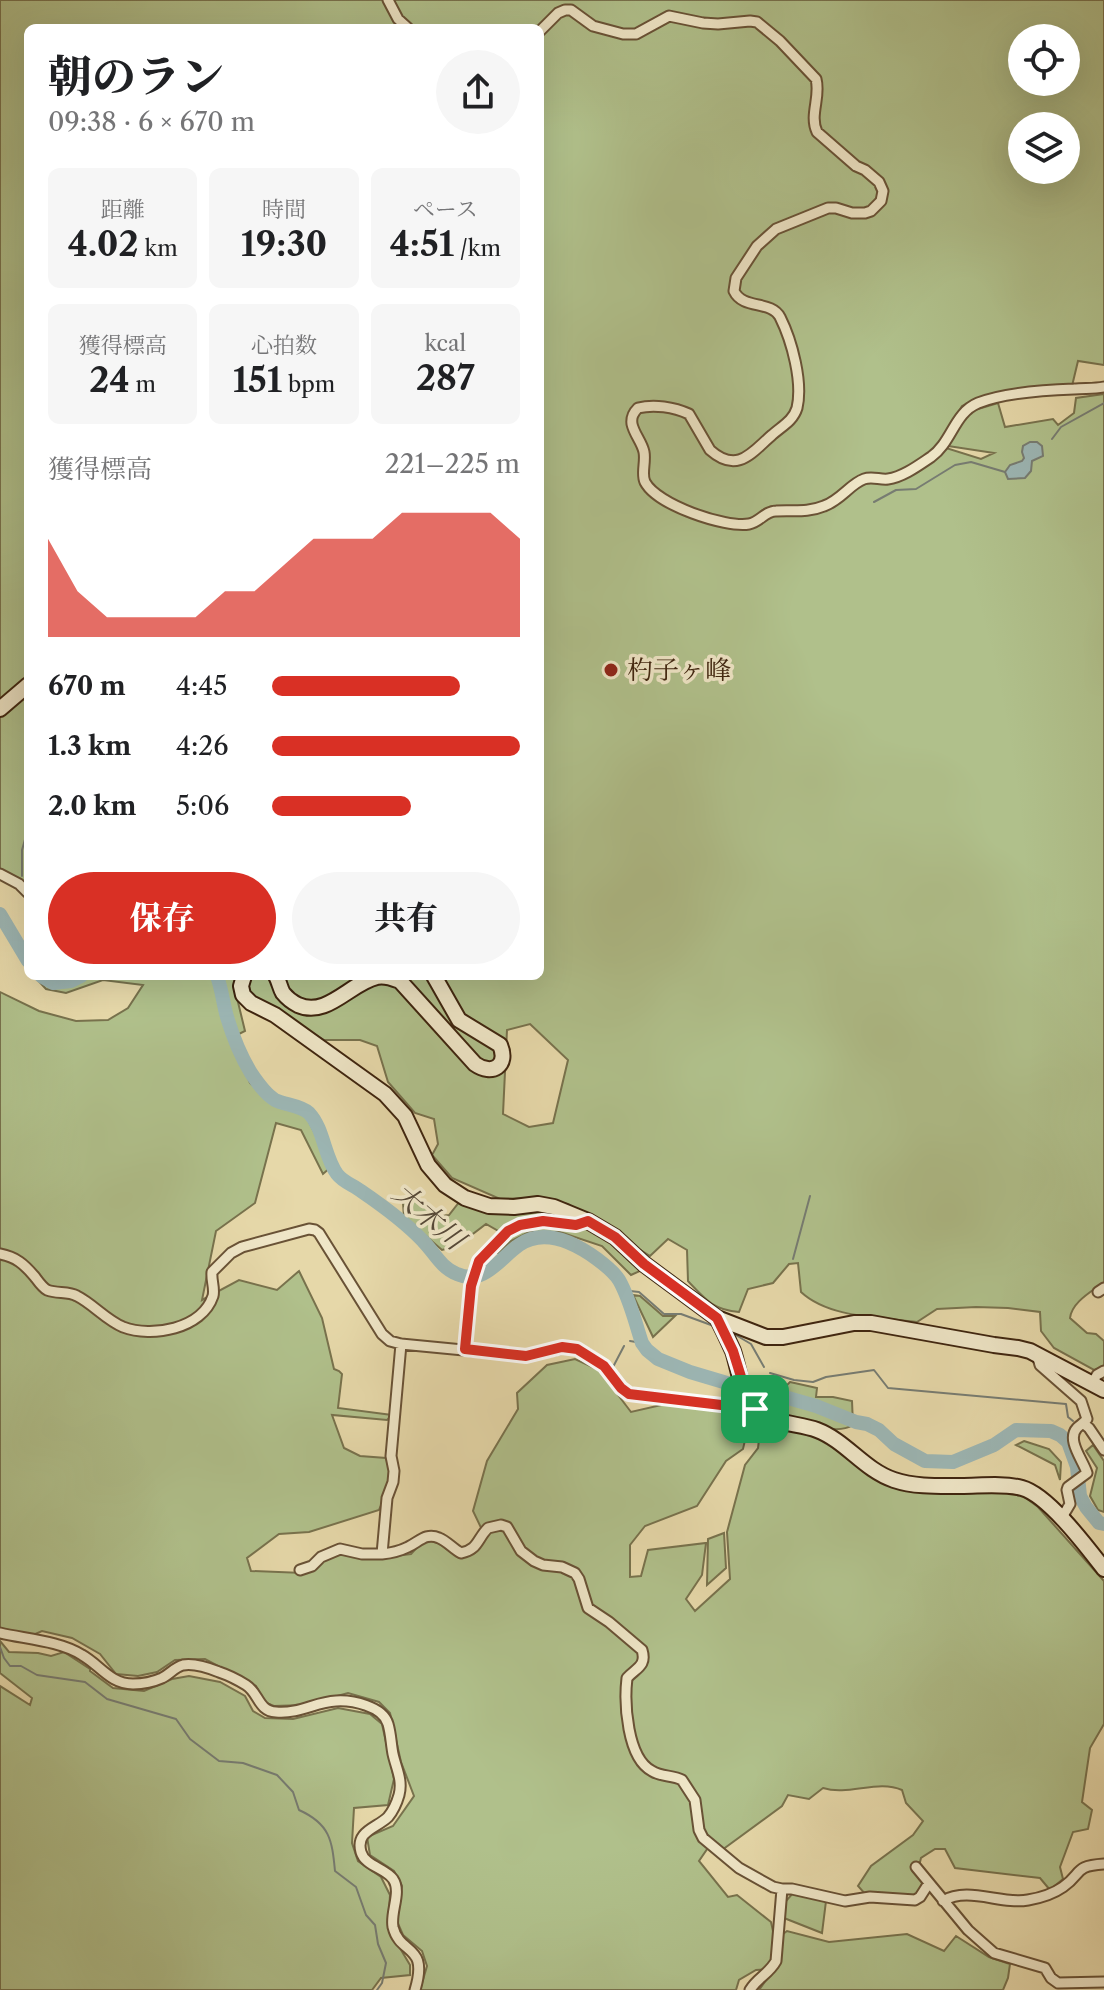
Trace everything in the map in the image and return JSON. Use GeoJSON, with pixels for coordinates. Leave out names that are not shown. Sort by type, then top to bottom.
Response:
{"type":"FeatureCollection","features":[{"type":"Feature","properties":{"kind":"main road"},"geometry":{"type":"LineString","coordinates":[[0,709],[24,688]]}},
{"type":"Feature","properties":{"kind":"main road"},"geometry":{"type":"LineString","coordinates":[[243,980],[243,995],[251,1003],[275,1015],[385,1094],[405,1116],[428,1165],[445,1185],[465,1198],[489,1206],[538,1204],[588,1221],[615,1237],[644,1264],[717,1318],[766,1337],[871,1323],[1018,1348],[1037,1355],[1100,1391]]}},
{"type":"Feature","properties":{"kind":"main road"},"geometry":{"type":"LineString","coordinates":[[278,980],[283,993],[292,1002],[315,1008],[326,1005],[368,980]]}},
{"type":"Feature","properties":{"kind":"main road"},"geometry":{"type":"LineString","coordinates":[[398,980],[475,1064],[481,1069],[496,1068],[503,1057],[500,1045],[459,1020],[436,980]]}},
{"type":"Feature","properties":{"kind":"main road"},"geometry":{"type":"LineString","coordinates":[[717,1318],[733,1351],[751,1402],[766,1417],[831,1436],[877,1473],[894,1480],[910,1484],[1020,1487],[1039,1497],[1104,1569]]}},
{"type":"Feature","properties":{"kind":"street"},"geometry":{"type":"LineString","coordinates":[[388,0],[404,24]]}},
{"type":"Feature","properties":{"kind":"street"},"geometry":{"type":"LineString","coordinates":[[544,27],[565,10],[571,10],[593,26],[623,34],[636,34],[669,16],[703,23],[757,22],[816,79],[818,86],[813,118],[817,132],[879,182],[883,191],[881,201],[871,211],[858,214],[828,208],[782,226],[757,246],[736,278],[734,291],[741,300],[773,310],[780,317],[798,381],[799,395],[794,414],[752,455],[732,460],[715,455],[710,450],[689,414],[665,407],[638,408],[634,411],[632,425],[644,450],[644,479],[657,494],[707,519],[734,524],[750,524],[769,512],[807,511],[841,497],[863,479],[896,477],[912,469],[934,455],[948,439],[962,413],[980,402],[1057,390],[1104,387]]}},
{"type":"Feature","properties":{"kind":"street"},"geometry":{"type":"LineString","coordinates":[[0,874],[24,889]]}},
{"type":"Feature","properties":{"kind":"street"},"geometry":{"type":"LineString","coordinates":[[465,1349],[471,1286],[479,1261],[508,1231],[520,1225],[543,1221],[576,1225],[588,1221]]}},
{"type":"Feature","properties":{"kind":"street"},"geometry":{"type":"LineString","coordinates":[[0,1254],[24,1264],[50,1291],[73,1294],[121,1326],[137,1331],[156,1331],[182,1326],[200,1315],[212,1300],[212,1272],[231,1253],[242,1247],[315,1230],[382,1334],[390,1341],[526,1356],[569,1347],[587,1354],[604,1366],[629,1394],[751,1402]]}},
{"type":"Feature","properties":{"kind":"street"},"geometry":{"type":"LineString","coordinates":[[382,1554],[387,1498],[394,1471],[391,1456],[401,1344]]}},
{"type":"Feature","properties":{"kind":"street"},"geometry":{"type":"LineString","coordinates":[[1037,1355],[1040,1365],[1081,1401],[1087,1419],[1076,1429],[1073,1441],[1087,1473],[1068,1487],[1070,1504],[1061,1519]]}},
{"type":"Feature","properties":{"kind":"street"},"geometry":{"type":"LineString","coordinates":[[1100,1391],[1097,1375],[1104,1371]]}},
{"type":"Feature","properties":{"kind":"street"},"geometry":{"type":"LineString","coordinates":[[1084,1424],[1104,1450]]}},
{"type":"Feature","properties":{"kind":"street"},"geometry":{"type":"LineString","coordinates":[[300,1570],[340,1549],[362,1554],[396,1552],[429,1536],[441,1539],[461,1553],[466,1552],[472,1550],[488,1528],[507,1527],[521,1551],[534,1561],[575,1573],[588,1608],[642,1650],[644,1657],[641,1666],[627,1678],[625,1709],[633,1742],[649,1770],[682,1780],[695,1800],[699,1830],[712,1847],[739,1868],[773,1887],[845,1901],[870,1897],[915,1900],[929,1883]]}},
{"type":"Feature","properties":{"kind":"street"},"geometry":{"type":"LineString","coordinates":[[0,1633],[72,1649],[108,1676],[130,1685],[147,1683],[177,1668],[194,1665],[246,1684],[268,1711],[289,1712],[341,1701],[380,1712],[388,1724],[400,1792],[390,1815],[363,1836],[360,1850],[363,1857],[384,1871],[396,1886],[392,1924],[398,1937],[417,1958],[419,1970],[415,1990]]}},
{"type":"Feature","properties":{"kind":"street"},"geometry":{"type":"LineString","coordinates":[[943,1901],[958,1895],[1025,1901],[1046,1896],[1065,1886],[1087,1865],[1104,1864]]}},
{"type":"Feature","properties":{"kind":"street"},"geometry":{"type":"LineString","coordinates":[[916,1867],[968,1930],[1001,1956],[1045,1968],[1058,1983],[1104,1982]]}},
{"type":"Feature","properties":{"kind":"street"},"geometry":{"type":"LineString","coordinates":[[750,1990],[776,1961],[782,1889]]}},
{"type":"Feature","properties":{"kind":"green space"},"geometry":{"type":"Polygon","coordinates":[[[0,0],[1104,0],[1104,365],[1078,361],[1072,386],[982,397],[962,406],[944,435],[946,448],[981,459],[994,453],[948,446],[968,412],[998,403],[1005,427],[1053,419],[1058,425],[1074,413],[1076,398],[1104,394],[1104,1282],[1078,1302],[1070,1318],[1087,1333],[1096,1334],[1104,1341],[1104,1367],[1094,1370],[1054,1348],[1041,1331],[1040,1312],[976,1307],[937,1309],[917,1322],[840,1312],[812,1301],[801,1292],[798,1263],[789,1264],[773,1283],[748,1289],[739,1312],[722,1309],[688,1281],[687,1250],[668,1239],[650,1256],[568,1204],[535,1198],[500,1199],[452,1178],[432,1155],[438,1144],[434,1119],[415,1113],[388,1082],[377,1046],[360,1040],[324,1040],[262,1002],[237,998],[245,1031],[231,1038],[250,1083],[270,1102],[306,1116],[332,1166],[323,1174],[301,1130],[276,1123],[255,1203],[216,1231],[202,1300],[239,1280],[277,1290],[299,1271],[322,1318],[334,1369],[342,1374],[338,1408],[392,1415],[387,1420],[332,1415],[344,1448],[360,1456],[386,1458],[392,1480],[379,1510],[309,1532],[279,1534],[247,1558],[251,1571],[303,1573],[342,1552],[378,1558],[411,1554],[422,1542],[434,1540],[459,1558],[475,1553],[485,1536],[473,1511],[487,1461],[518,1409],[517,1393],[547,1365],[575,1359],[599,1370],[631,1412],[670,1403],[737,1413],[748,1427],[743,1449],[726,1461],[697,1506],[645,1526],[630,1545],[630,1577],[641,1576],[648,1550],[706,1543],[702,1575],[686,1599],[695,1611],[730,1579],[727,1532],[745,1465],[758,1448],[760,1431],[770,1424],[814,1434],[910,1489],[1019,1493],[1038,1507],[1104,1581],[1104,1724],[1090,1748],[1082,1802],[1092,1810],[1088,1829],[1073,1832],[1060,1867],[1063,1879],[1050,1890],[1040,1878],[955,1868],[945,1849],[935,1849],[921,1858],[919,1866],[924,1880],[916,1896],[866,1895],[858,1886],[871,1866],[913,1835],[923,1821],[906,1803],[902,1790],[883,1786],[843,1790],[823,1788],[809,1799],[788,1795],[782,1806],[722,1850],[712,1842],[699,1861],[728,1897],[737,1895],[771,1922],[775,1940],[787,1931],[829,1942],[907,1934],[944,1951],[956,1936],[989,1957],[1010,1964],[1003,1990],[759,1990],[774,1969],[756,1970],[739,1980],[736,1990],[420,1990],[427,1966],[422,1951],[403,1935],[396,1919],[402,1886],[394,1871],[370,1855],[367,1837],[393,1826],[414,1796],[401,1762],[390,1713],[379,1702],[348,1693],[304,1705],[274,1706],[264,1702],[256,1686],[205,1659],[175,1660],[157,1672],[138,1676],[116,1674],[100,1654],[72,1638],[42,1631],[33,1635],[0,1629],[0,992],[39,1011],[76,1021],[108,1020],[128,1008],[143,985],[103,980],[544,980],[544,24],[24,24],[24,883],[0,870],[0,0]],[[530,1024],[507,1030],[503,1114],[529,1127],[553,1123],[568,1060],[530,1024]]]}},
{"type":"Feature","properties":{"kind":"green space"},"geometry":{"type":"Polygon","coordinates":[[[38,980],[103,980],[66,993],[46,989],[38,980]]]}},
{"type":"Feature","properties":{"kind":"green space"},"geometry":{"type":"Polygon","coordinates":[[[417,1198],[440,1216],[449,1215],[460,1201],[521,1208],[561,1217],[598,1232],[642,1270],[631,1275],[602,1246],[560,1232],[529,1232],[496,1253],[500,1232],[486,1224],[457,1246],[442,1250],[404,1217],[403,1203],[417,1198]]]}},
{"type":"Feature","properties":{"kind":"green space"},"geometry":{"type":"Polygon","coordinates":[[[633,1295],[640,1296],[663,1316],[675,1316],[653,1337],[633,1295]]]}},
{"type":"Feature","properties":{"kind":"green space"},"geometry":{"type":"Polygon","coordinates":[[[790,1382],[817,1388],[816,1397],[852,1401],[853,1425],[827,1428],[781,1414],[780,1392],[790,1382]]]}},
{"type":"Feature","properties":{"kind":"green space"},"geometry":{"type":"Polygon","coordinates":[[[1024,1441],[1049,1449],[1061,1462],[1060,1480],[1055,1465],[1016,1445],[1024,1441]]]}},
{"type":"Feature","properties":{"kind":"green space"},"geometry":{"type":"Polygon","coordinates":[[[1093,1445],[1104,1461],[1104,1512],[1098,1510],[1090,1496],[1097,1468],[1086,1451],[1093,1445]]]}},
{"type":"Feature","properties":{"kind":"green space"},"geometry":{"type":"Polygon","coordinates":[[[724,1533],[726,1568],[707,1585],[708,1539],[724,1533]]]}},
{"type":"Feature","properties":{"kind":"green space"},"geometry":{"type":"Polygon","coordinates":[[[0,1641],[9,1652],[51,1656],[64,1652],[113,1688],[144,1691],[172,1679],[189,1676],[220,1682],[245,1696],[253,1711],[265,1718],[293,1719],[338,1708],[370,1714],[382,1724],[394,1779],[388,1805],[354,1808],[352,1843],[358,1861],[381,1877],[390,1895],[388,1928],[410,1965],[410,1975],[381,1978],[372,1990],[0,1990],[0,1686],[30,1705],[32,1698],[0,1673],[0,1641]]]}},
{"type":"Feature","properties":{"kind":"green space"},"geometry":{"type":"Polygon","coordinates":[[[793,1893],[826,1901],[822,1933],[784,1918],[786,1901],[793,1893]]]}},
{"type":"Feature","properties":{"kind":"water"},"geometry":{"type":"Polygon","coordinates":[[[1030,442],[1042,446],[1043,456],[1032,461],[1031,471],[1025,478],[1008,479],[1005,472],[1010,465],[1022,461],[1023,446],[1030,442]]]}},
{"type":"Feature","properties":{"kind":"waterway"},"geometry":{"type":"LineString","coordinates":[[1052,439],[1061,427],[1104,403]]}},
{"type":"Feature","properties":{"kind":"waterway"},"geometry":{"type":"LineString","coordinates":[[874,502],[896,490],[916,489],[955,465],[971,462],[1005,472]]}},
{"type":"Feature","properties":{"kind":"waterway"},"geometry":{"type":"LineString","coordinates":[[22,876],[24,843]]}},
{"type":"Feature","properties":{"kind":"waterway","name":"大木川"},"geometry":{"type":"LineString","coordinates":[[0,914],[24,954]]}},
{"type":"Feature","properties":{"kind":"waterway","name":"大木川"},"geometry":{"type":"LineString","coordinates":[[48,980],[53,983],[73,980]]}},
{"type":"Feature","properties":{"kind":"waterway","name":"大木川"},"geometry":{"type":"LineString","coordinates":[[218,980],[234,1039],[262,1088],[275,1100],[309,1113],[339,1177],[401,1221],[451,1271],[467,1277],[483,1274],[529,1240],[539,1237],[560,1239],[597,1259],[617,1277],[642,1343],[658,1359],[690,1372],[816,1406],[867,1424],[925,1461],[953,1462],[994,1445],[1016,1430],[1051,1431],[1068,1442],[1077,1467],[1080,1496],[1099,1523],[1104,1524]]}},
{"type":"Feature","properties":{"kind":"waterway"},"geometry":{"type":"LineString","coordinates":[[793,1259],[810,1196]]}},
{"type":"Feature","properties":{"kind":"waterway"},"geometry":{"type":"LineString","coordinates":[[618,1279],[664,1314],[681,1314],[711,1325]]}},
{"type":"Feature","properties":{"kind":"waterway"},"geometry":{"type":"LineString","coordinates":[[734,1334],[751,1344],[764,1367]]}},
{"type":"Feature","properties":{"kind":"waterway"},"geometry":{"type":"LineString","coordinates":[[630,1341],[642,1343]]}},
{"type":"Feature","properties":{"kind":"waterway"},"geometry":{"type":"LineString","coordinates":[[567,1343],[573,1342],[579,1346]]}},
{"type":"Feature","properties":{"kind":"waterway"},"geometry":{"type":"LineString","coordinates":[[608,1365],[613,1367],[624,1346]]}},
{"type":"Feature","properties":{"kind":"waterway"},"geometry":{"type":"LineString","coordinates":[[770,1373],[813,1382],[874,1370],[888,1388],[1066,1404],[1068,1417],[1073,1421]]}},
{"type":"Feature","properties":{"kind":"waterway"},"geometry":{"type":"LineString","coordinates":[[1091,1423],[1102,1439]]}},
{"type":"Feature","properties":{"kind":"waterway"},"geometry":{"type":"LineString","coordinates":[[0,1647],[10,1666],[21,1666],[37,1675],[85,1682],[107,1699],[176,1719],[190,1739],[219,1761],[243,1763],[277,1775],[293,1792],[299,1810],[317,1821],[328,1834],[335,1871],[356,1887],[366,1915],[375,1925],[378,1944],[386,1963],[382,1983],[377,1990]]}},
{"type":"Feature","properties":{"kind":"place","name":"杓子ヶ峰"},"geometry":{"type":"Point","coordinates":[611,670]}},
{"type":"Feature","properties":{"kind":"route"},"geometry":{"type":"LineString","coordinates":[[543,1221],[576,1225],[588,1221],[615,1237],[644,1264],[717,1318],[755,1409],[629,1394],[604,1366],[587,1354],[569,1347],[526,1356],[465,1349],[471,1286],[479,1261],[508,1231],[520,1225],[543,1221]]}}]}
